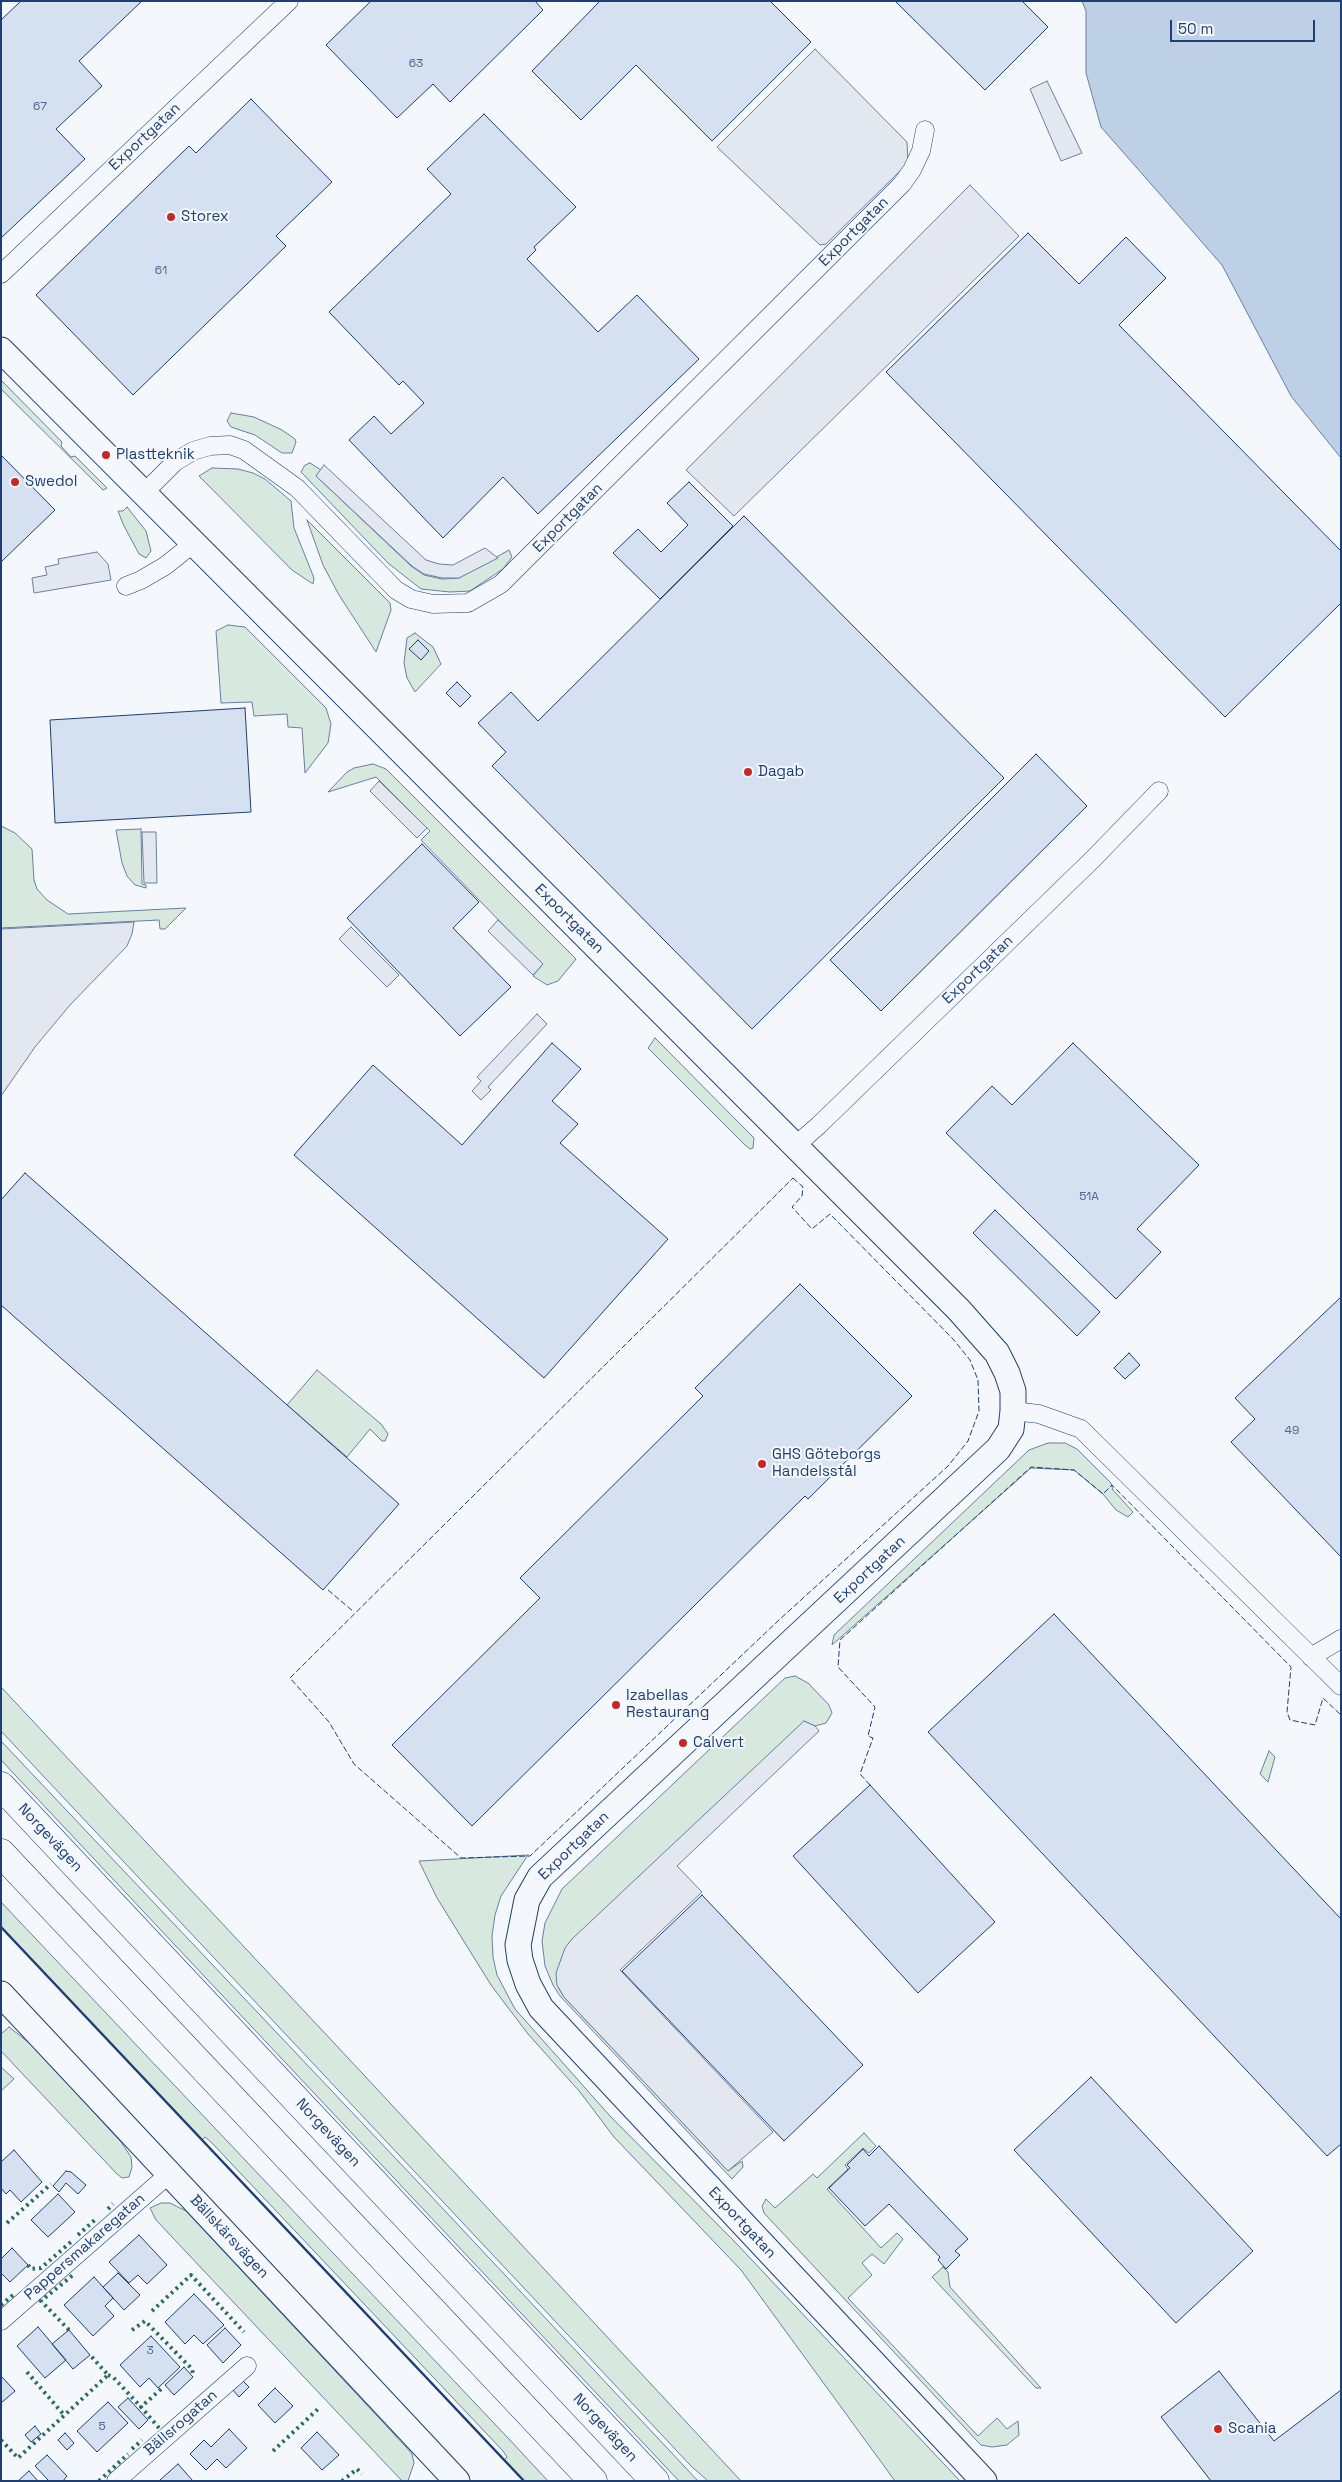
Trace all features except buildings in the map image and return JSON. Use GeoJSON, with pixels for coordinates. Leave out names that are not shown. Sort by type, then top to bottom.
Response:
{"type":"FeatureCollection","features":[{"type":"Feature","properties":{"kind":"highway","name":"Norgevägen"},"geometry":{"type":"LineString","coordinates":[[1,1786],[655,2481]]}},
{"type":"Feature","properties":{"kind":"highway"},"geometry":{"type":"LineString","coordinates":[[1,1853],[593,2481]]}},
{"type":"Feature","properties":{"kind":"street","name":"Exportgatan"},"geometry":{"type":"LineString","coordinates":[[1,274],[289,1]]}},
{"type":"Feature","properties":{"kind":"street","name":"Exportgatan"},"geometry":{"type":"LineString","coordinates":[[144,493],[176,462],[193,451],[210,446],[230,445],[244,450],[297,488],[396,590],[411,599],[433,604],[468,603],[501,584],[902,184],[921,151],[925,130]]}},
{"type":"Feature","properties":{"kind":"street","name":"Exportgatan"},"geometry":{"type":"LineString","coordinates":[[1,350],[959,1310],[997,1353],[1007,1373],[1013,1391],[1014,1411],[1011,1429],[998,1449],[540,1877],[532,1888],[525,1907],[518,1945],[520,1960],[528,1984],[541,2008],[984,2481]]}},
{"type":"Feature","properties":{"kind":"street"},"geometry":{"type":"LineString","coordinates":[[126,586],[142,580],[165,566],[194,543]]}},
{"type":"Feature","properties":{"kind":"street","name":"Exportgatan"},"geometry":{"type":"LineString","coordinates":[[795,1146],[1094,859],[1159,791]]}},
{"type":"Feature","properties":{"kind":"street"},"geometry":{"type":"LineString","coordinates":[[1014,1411],[1039,1414],[1081,1429],[1341,1686]]}},
{"type":"Feature","properties":{"kind":"street"},"geometry":{"type":"LineString","coordinates":[[1311,1657],[1341,1639]]}},
{"type":"Feature","properties":{"kind":"street","name":"Bällskärsvägen"},"geometry":{"type":"LineString","coordinates":[[1,1994],[448,2478]]}},
{"type":"Feature","properties":{"kind":"street","name":"Pappersmakaregatan"},"geometry":{"type":"LineString","coordinates":[[1,2321],[169,2174]]}},
{"type":"Feature","properties":{"kind":"street","name":"Bällsrogatan"},"geometry":{"type":"LineString","coordinates":[[116,2481],[247,2366]]}},
{"type":"Feature","properties":{"kind":"shaded area"},"geometry":{"type":"Polygon","coordinates":[[[815,49],[907,142],[908,163],[826,244],[820,245],[717,147],[815,49]]]}},
{"type":"Feature","properties":{"kind":"shaded area"},"geometry":{"type":"Polygon","coordinates":[[[1047,81],[1082,153],[1061,161],[1030,89],[1047,81]]]}},
{"type":"Feature","properties":{"kind":"shaded area"},"geometry":{"type":"Polygon","coordinates":[[[970,185],[1019,236],[734,516],[686,470],[970,185]]]}},
{"type":"Feature","properties":{"kind":"shaded area"},"geometry":{"type":"Polygon","coordinates":[[[1,380],[62,442],[61,446],[71,457],[75,456],[107,488],[103,490],[1,389],[1,380]]]}},
{"type":"Feature","properties":{"kind":"shaded area"},"geometry":{"type":"Polygon","coordinates":[[[231,413],[254,417],[282,430],[295,439],[296,442],[292,453],[282,453],[255,435],[231,427],[227,421],[231,413]]]}},
{"type":"Feature","properties":{"kind":"shaded area"},"geometry":{"type":"Polygon","coordinates":[[[310,463],[321,470],[316,476],[411,566],[424,575],[442,579],[459,578],[509,550],[512,557],[503,569],[470,591],[450,592],[421,589],[388,563],[301,472],[305,465],[310,463]]]}},
{"type":"Feature","properties":{"kind":"shaded area"},"geometry":{"type":"Polygon","coordinates":[[[324,465],[426,560],[439,564],[453,565],[485,548],[498,558],[459,578],[442,578],[424,574],[412,566],[316,476],[324,465]]]}},
{"type":"Feature","properties":{"kind":"shaded area"},"geometry":{"type":"Polygon","coordinates":[[[212,468],[238,469],[253,473],[265,479],[291,501],[294,528],[314,578],[313,584],[292,570],[199,476],[212,468]]]}},
{"type":"Feature","properties":{"kind":"shaded area"},"geometry":{"type":"Polygon","coordinates":[[[127,507],[146,531],[151,551],[146,558],[139,554],[118,511],[123,511],[127,507]]]}},
{"type":"Feature","properties":{"kind":"shaded area"},"geometry":{"type":"Polygon","coordinates":[[[307,520],[390,603],[391,610],[376,652],[339,595],[323,565],[307,520]]]}},
{"type":"Feature","properties":{"kind":"shaded area"},"geometry":{"type":"Polygon","coordinates":[[[97,552],[108,564],[111,580],[34,593],[32,578],[47,575],[45,567],[59,564],[58,559],[97,552]]]}},
{"type":"Feature","properties":{"kind":"shaded area"},"geometry":{"type":"Polygon","coordinates":[[[228,625],[245,627],[326,708],[331,724],[328,743],[305,773],[302,728],[288,727],[287,714],[254,716],[252,702],[221,703],[216,631],[228,625]]]}},
{"type":"Feature","properties":{"kind":"shaded area"},"geometry":{"type":"Polygon","coordinates":[[[415,633],[433,647],[441,664],[415,692],[407,678],[404,663],[407,638],[415,633]]]}},
{"type":"Feature","properties":{"kind":"shaded area"},"geometry":{"type":"Polygon","coordinates":[[[373,764],[386,769],[576,959],[558,981],[547,985],[533,976],[542,965],[421,840],[430,831],[376,777],[328,792],[347,772],[354,768],[373,764]]]}},
{"type":"Feature","properties":{"kind":"shaded area"},"geometry":{"type":"Polygon","coordinates":[[[379,781],[427,828],[417,838],[370,791],[379,781]]]}},
{"type":"Feature","properties":{"kind":"shaded area"},"geometry":{"type":"Polygon","coordinates":[[[1,826],[15,833],[32,849],[34,880],[37,889],[47,900],[68,914],[186,908],[165,929],[160,929],[159,920],[1,928],[1,826]]]}},
{"type":"Feature","properties":{"kind":"shaded area"},"geometry":{"type":"Polygon","coordinates":[[[141,829],[142,884],[146,885],[146,888],[135,885],[127,876],[122,863],[116,830],[141,829]]]}},
{"type":"Feature","properties":{"kind":"shaded area"},"geometry":{"type":"Polygon","coordinates":[[[142,832],[156,832],[157,883],[144,883],[142,832]]]}},
{"type":"Feature","properties":{"kind":"shaded area"},"geometry":{"type":"Polygon","coordinates":[[[498,920],[543,964],[533,975],[488,931],[498,920]]]}},
{"type":"Feature","properties":{"kind":"shaded area"},"geometry":{"type":"Polygon","coordinates":[[[134,922],[127,946],[70,1005],[35,1047],[1,1096],[1,929],[134,922]]]}},
{"type":"Feature","properties":{"kind":"shaded area"},"geometry":{"type":"Polygon","coordinates":[[[351,927],[399,975],[387,987],[339,939],[351,927]]]}},
{"type":"Feature","properties":{"kind":"shaded area"},"geometry":{"type":"Polygon","coordinates":[[[537,1014],[547,1024],[488,1087],[491,1090],[481,1100],[472,1091],[481,1081],[477,1077],[537,1014]]]}},
{"type":"Feature","properties":{"kind":"shaded area"},"geometry":{"type":"Polygon","coordinates":[[[655,1038],[754,1138],[753,1148],[750,1149],[744,1144],[648,1048],[655,1038]]]}},
{"type":"Feature","properties":{"kind":"shaded area"},"geometry":{"type":"Polygon","coordinates":[[[317,1370],[381,1424],[388,1434],[385,1441],[382,1441],[370,1429],[347,1457],[287,1405],[317,1370]]]}},
{"type":"Feature","properties":{"kind":"shaded area"},"geometry":{"type":"Polygon","coordinates":[[[1048,1443],[1065,1443],[1077,1449],[1111,1483],[1113,1490],[1133,1512],[1128,1517],[1116,1510],[1103,1494],[1074,1470],[1031,1468],[832,1645],[834,1635],[1029,1450],[1048,1443]]]}},
{"type":"Feature","properties":{"kind":"shaded area"},"geometry":{"type":"Polygon","coordinates":[[[795,1676],[808,1683],[829,1705],[832,1713],[826,1723],[815,1726],[806,1722],[560,1971],[559,1989],[564,1997],[728,2171],[742,2161],[743,2167],[732,2179],[560,1996],[545,1966],[542,1941],[545,1923],[562,1889],[785,1678],[795,1676]]]}},
{"type":"Feature","properties":{"kind":"shaded area"},"geometry":{"type":"Polygon","coordinates":[[[1,1687],[741,2481],[708,2481],[691,2466],[1,1731],[1,1687]]]}},
{"type":"Feature","properties":{"kind":"shaded area"},"geometry":{"type":"Polygon","coordinates":[[[804,1721],[815,1726],[819,1731],[677,1866],[702,1892],[620,1970],[773,2132],[728,2171],[564,1997],[557,1985],[556,1973],[565,1948],[572,1939],[804,1721]]]}},
{"type":"Feature","properties":{"kind":"shaded area"},"geometry":{"type":"Polygon","coordinates":[[[1,1741],[698,2481],[679,2481],[1,1760],[1,1741]]]}},
{"type":"Feature","properties":{"kind":"shaded area"},"geometry":{"type":"Polygon","coordinates":[[[1269,1751],[1275,1757],[1268,1782],[1260,1774],[1269,1751]]]}},
{"type":"Feature","properties":{"kind":"shaded area"},"geometry":{"type":"Polygon","coordinates":[[[528,1855],[501,1896],[495,1915],[492,1936],[493,1957],[497,1975],[515,2009],[610,2116],[734,2241],[960,2481],[895,2481],[741,2270],[614,2137],[580,2092],[528,2034],[491,1985],[437,1898],[419,1861],[528,1855]]]}},
{"type":"Feature","properties":{"kind":"shaded area"},"geometry":{"type":"Polygon","coordinates":[[[1,1902],[548,2481],[524,2481],[504,2460],[507,2457],[503,2451],[211,2142],[205,2137],[202,2140],[1,1927],[1,1902]]]}},
{"type":"Feature","properties":{"kind":"shaded area"},"geometry":{"type":"Polygon","coordinates":[[[9,2027],[33,2046],[121,2142],[131,2157],[132,2167],[129,2177],[122,2178],[117,2174],[1,2051],[1,2034],[9,2027]]]}},
{"type":"Feature","properties":{"kind":"shaded area"},"geometry":{"type":"Polygon","coordinates":[[[1,2067],[14,2079],[1,2091],[1,2067]]]}},
{"type":"Feature","properties":{"kind":"shaded area"},"geometry":{"type":"Polygon","coordinates":[[[864,2133],[876,2146],[869,2153],[863,2148],[845,2165],[848,2169],[827,2189],[881,2248],[897,2233],[903,2239],[884,2264],[872,2254],[862,2263],[872,2275],[848,2298],[978,2436],[997,2418],[1007,2429],[1018,2421],[1019,2435],[1007,2445],[992,2447],[981,2445],[764,2213],[762,2206],[766,2199],[775,2208],[813,2174],[817,2178],[864,2133]]]}},
{"type":"Feature","properties":{"kind":"shaded area"},"geometry":{"type":"Polygon","coordinates":[[[161,2203],[170,2203],[186,2211],[406,2447],[412,2454],[414,2463],[408,2481],[402,2481],[156,2220],[150,2208],[161,2203]]]}},
{"type":"Feature","properties":{"kind":"shaded area"},"geometry":{"type":"Polygon","coordinates":[[[943,2267],[948,2272],[950,2287],[1041,2388],[1036,2388],[932,2277],[943,2267]]]}},
{"type":"Feature","properties":{"kind":"water"},"geometry":{"type":"Polygon","coordinates":[[[1082,1],[1341,1],[1341,458],[1291,396],[1222,265],[1101,127],[1086,73],[1086,11],[1082,1]]]}},
{"type":"Feature","properties":{"kind":"hedge"},"geometry":{"type":"LineString","coordinates":[[7,2223],[51,2184]]}},
{"type":"Feature","properties":{"kind":"hedge"},"geometry":{"type":"LineString","coordinates":[[108,2209],[113,2204]]}},
{"type":"Feature","properties":{"kind":"hedge"},"geometry":{"type":"LineString","coordinates":[[78,2235],[97,2218]]}},
{"type":"Feature","properties":{"kind":"hedge"},"geometry":{"type":"LineString","coordinates":[[28,2265],[31,2269],[41,2268],[72,2241]]}},
{"type":"Feature","properties":{"kind":"hedge"},"geometry":{"type":"LineString","coordinates":[[69,2330],[41,2301],[73,2275]]}},
{"type":"Feature","properties":{"kind":"hedge"},"geometry":{"type":"LineString","coordinates":[[152,2311],[191,2275],[244,2332]]}},
{"type":"Feature","properties":{"kind":"hedge"},"geometry":{"type":"LineString","coordinates":[[1,2305],[13,2295]]}},
{"type":"Feature","properties":{"kind":"hedge"},"geometry":{"type":"LineString","coordinates":[[132,2330],[145,2321],[192,2369],[193,2374]]}},
{"type":"Feature","properties":{"kind":"hedge"},"geometry":{"type":"LineString","coordinates":[[1,2440],[18,2458],[108,2375],[90,2355]]}},
{"type":"Feature","properties":{"kind":"hedge"},"geometry":{"type":"LineString","coordinates":[[27,2372],[64,2415]]}},
{"type":"Feature","properties":{"kind":"hedge"},"geometry":{"type":"LineString","coordinates":[[108,2375],[113,2377],[141,2407]]}},
{"type":"Feature","properties":{"kind":"hedge"},"geometry":{"type":"LineString","coordinates":[[159,2428],[141,2407],[161,2389]]}},
{"type":"Feature","properties":{"kind":"hedge"},"geometry":{"type":"LineString","coordinates":[[273,2451],[318,2409]]}},
{"type":"Feature","properties":{"kind":"hedge"},"geometry":{"type":"LineString","coordinates":[[132,2449],[142,2440]]}},
{"type":"Feature","properties":{"kind":"hedge"},"geometry":{"type":"LineString","coordinates":[[99,2481],[128,2454]]}},
{"type":"Feature","properties":{"kind":"hedge"},"geometry":{"type":"LineString","coordinates":[[342,2481],[357,2469],[362,2474]]}},
{"type":"Feature","properties":{"kind":"fence"},"geometry":{"type":"LineString","coordinates":[[793,1178],[803,1187],[802,1196],[792,1207],[812,1229],[830,1214],[953,1339],[970,1360],[978,1380],[979,1411],[968,1441],[948,1466],[779,1620],[530,1856],[461,1858],[354,1764],[329,1722],[290,1678],[793,1178]]}},
{"type":"Feature","properties":{"kind":"fence"},"geometry":{"type":"LineString","coordinates":[[870,1785],[860,1774],[873,1738],[868,1736],[875,1707],[838,1667],[840,1640],[1031,1467],[1074,1470],[1103,1494],[1112,1485],[1291,1667],[1287,1712],[1290,1720],[1315,1725],[1323,1698],[1341,1715]]}},
{"type":"Feature","properties":{"kind":"fence"},"geometry":{"type":"LineString","coordinates":[[328,1590],[354,1612]]}},
{"type":"Feature","properties":{"kind":"wall"},"geometry":{"type":"LineString","coordinates":[[1,1927],[524,2481]]}},
{"type":"Feature","properties":{"kind":"place","name":"Storex"},"geometry":{"type":"Point","coordinates":[171,217]}},
{"type":"Feature","properties":{"kind":"place","name":"Plastteknik"},"geometry":{"type":"Point","coordinates":[106,455]}},
{"type":"Feature","properties":{"kind":"place","name":"Swedol"},"geometry":{"type":"Point","coordinates":[15,482]}},
{"type":"Feature","properties":{"kind":"place","name":"Dagab"},"geometry":{"type":"Point","coordinates":[748,772]}},
{"type":"Feature","properties":{"kind":"place","name":"GHS Göteborgs Handelsstål"},"geometry":{"type":"Point","coordinates":[762,1464]}},
{"type":"Feature","properties":{"kind":"place","name":"Izabellas Restaurang"},"geometry":{"type":"Point","coordinates":[616,1705]}},
{"type":"Feature","properties":{"kind":"place","name":"Calvert"},"geometry":{"type":"Point","coordinates":[683,1743]}},
{"type":"Feature","properties":{"kind":"place","name":"Scania"},"geometry":{"type":"Point","coordinates":[1218,2429]}}]}
